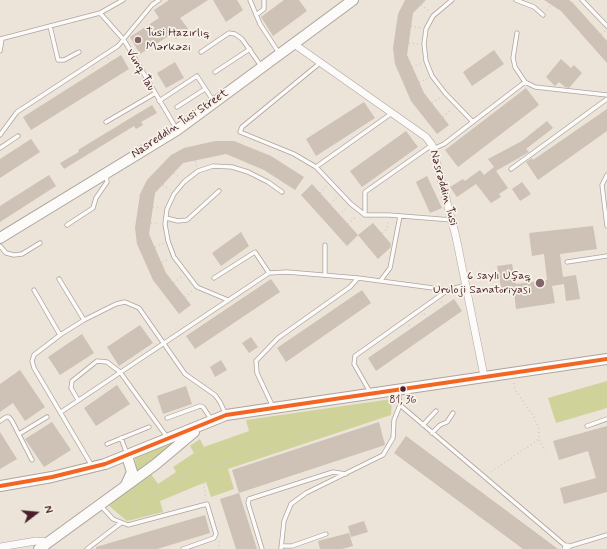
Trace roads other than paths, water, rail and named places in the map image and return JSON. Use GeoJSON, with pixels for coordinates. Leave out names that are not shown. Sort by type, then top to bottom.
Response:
{"type":"FeatureCollection","features":[{"type":"Feature","properties":{"kind":"main road","name":"Nasreddin Tusi Street"},"geometry":{"type":"LineString","coordinates":[[0,238],[177,130],[353,0]]}},
{"type":"Feature","properties":{"kind":"main road"},"geometry":{"type":"LineString","coordinates":[[0,486],[93,468],[169,440],[226,415],[607,359]]}},
{"type":"Feature","properties":{"kind":"main road"},"geometry":{"type":"LineString","coordinates":[[39,549],[125,486],[200,426]]}},
{"type":"Feature","properties":{"kind":"main road"},"geometry":{"type":"LineString","coordinates":[[125,486],[131,478],[132,472],[127,456]]}},
{"type":"Feature","properties":{"kind":"street","name":"Nəsrəddin Tusi"},"geometry":{"type":"LineString","coordinates":[[294,44],[426,137],[432,147],[452,220],[484,376]]}},
{"type":"Feature","properties":{"kind":"street"},"geometry":{"type":"LineString","coordinates":[[0,547],[36,541],[48,542]]}},
{"type":"Feature","properties":{"kind":"lane"},"geometry":{"type":"LineString","coordinates":[[0,51],[1,39],[100,13],[123,0]]}},
{"type":"Feature","properties":{"kind":"lane"},"geometry":{"type":"LineString","coordinates":[[0,135],[17,112],[106,54],[124,40],[137,22],[159,0]]}},
{"type":"Feature","properties":{"kind":"lane"},"geometry":{"type":"LineString","coordinates":[[250,0],[260,24],[280,54]]}},
{"type":"Feature","properties":{"kind":"lane"},"geometry":{"type":"LineString","coordinates":[[256,15],[264,9],[264,0]]}},
{"type":"Feature","properties":{"kind":"lane"},"geometry":{"type":"LineString","coordinates":[[452,0],[434,16],[426,29],[424,44],[426,62],[432,76],[445,93],[473,122]]}},
{"type":"Feature","properties":{"kind":"lane"},"geometry":{"type":"LineString","coordinates":[[516,0],[534,8],[543,15]]}},
{"type":"Feature","properties":{"kind":"lane"},"geometry":{"type":"LineString","coordinates":[[582,0],[607,26]]}},
{"type":"Feature","properties":{"kind":"lane","name":"Vunq Tau"},"geometry":{"type":"LineString","coordinates":[[100,13],[124,40],[154,94],[177,130]]}},
{"type":"Feature","properties":{"kind":"lane"},"geometry":{"type":"LineString","coordinates":[[50,26],[58,60],[64,60],[79,52]]}},
{"type":"Feature","properties":{"kind":"lane"},"geometry":{"type":"LineString","coordinates":[[201,52],[229,33],[235,34],[242,39],[262,67]]}},
{"type":"Feature","properties":{"kind":"lane"},"geometry":{"type":"LineString","coordinates":[[518,33],[513,58],[515,67],[525,82],[535,87],[607,95]]}},
{"type":"Feature","properties":{"kind":"lane"},"geometry":{"type":"LineString","coordinates":[[215,72],[250,49]]}},
{"type":"Feature","properties":{"kind":"lane"},"geometry":{"type":"LineString","coordinates":[[320,63],[242,127],[240,132],[294,154],[316,167],[363,214],[452,220]]}},
{"type":"Feature","properties":{"kind":"lane"},"geometry":{"type":"LineString","coordinates":[[159,101],[197,76],[214,102]]}},
{"type":"Feature","properties":{"kind":"lane"},"geometry":{"type":"LineString","coordinates":[[363,214],[366,192],[432,147],[444,144],[525,82]]}},
{"type":"Feature","properties":{"kind":"lane"},"geometry":{"type":"LineString","coordinates":[[177,107],[205,88]]}},
{"type":"Feature","properties":{"kind":"lane"},"geometry":{"type":"LineString","coordinates":[[106,122],[154,94]]}},
{"type":"Feature","properties":{"kind":"lane"},"geometry":{"type":"LineString","coordinates":[[511,169],[607,99]]}},
{"type":"Feature","properties":{"kind":"lane"},"geometry":{"type":"LineString","coordinates":[[316,167],[392,113]]}},
{"type":"Feature","properties":{"kind":"lane"},"geometry":{"type":"LineString","coordinates":[[0,148],[18,136]]}},
{"type":"Feature","properties":{"kind":"lane"},"geometry":{"type":"LineString","coordinates":[[228,300],[197,287],[174,256],[168,241],[165,224],[167,209],[174,194],[184,182],[198,171],[213,166],[232,167],[255,175],[282,192]]}},
{"type":"Feature","properties":{"kind":"lane"},"geometry":{"type":"LineString","coordinates":[[67,225],[92,208],[96,198],[107,182],[106,173]]}},
{"type":"Feature","properties":{"kind":"lane"},"geometry":{"type":"LineString","coordinates":[[607,175],[602,185],[607,226]]}},
{"type":"Feature","properties":{"kind":"lane"},"geometry":{"type":"LineString","coordinates":[[166,218],[178,221],[187,220],[219,191]]}},
{"type":"Feature","properties":{"kind":"lane"},"geometry":{"type":"LineString","coordinates":[[381,280],[390,268],[400,216]]}},
{"type":"Feature","properties":{"kind":"lane"},"geometry":{"type":"LineString","coordinates":[[0,246],[6,252],[14,255],[22,254],[40,243]]}},
{"type":"Feature","properties":{"kind":"lane"},"geometry":{"type":"LineString","coordinates":[[325,245],[325,275]]}},
{"type":"Feature","properties":{"kind":"lane"},"geometry":{"type":"LineString","coordinates":[[214,278],[255,252],[269,273]]}},
{"type":"Feature","properties":{"kind":"lane"},"geometry":{"type":"LineString","coordinates":[[567,262],[607,256]]}},
{"type":"Feature","properties":{"kind":"lane"},"geometry":{"type":"LineString","coordinates":[[60,412],[269,273],[287,272],[381,280],[448,290]]}},
{"type":"Feature","properties":{"kind":"lane"},"geometry":{"type":"LineString","coordinates":[[273,408],[257,373],[256,361],[278,338],[350,287],[358,278]]}},
{"type":"Feature","properties":{"kind":"lane"},"geometry":{"type":"LineString","coordinates":[[59,279],[84,320]]}},
{"type":"Feature","properties":{"kind":"lane"},"geometry":{"type":"LineString","coordinates":[[370,393],[354,364],[354,356],[448,290],[466,285]]}},
{"type":"Feature","properties":{"kind":"lane"},"geometry":{"type":"LineString","coordinates":[[34,290],[60,336]]}},
{"type":"Feature","properties":{"kind":"lane"},"geometry":{"type":"LineString","coordinates":[[93,468],[34,368],[32,361],[34,355],[60,336],[84,320],[116,304],[125,302],[139,308],[185,374],[215,395],[226,415]]}},
{"type":"Feature","properties":{"kind":"lane"},"geometry":{"type":"LineString","coordinates":[[78,400],[71,388],[72,381],[97,361],[107,362],[120,372],[169,440]]}},
{"type":"Feature","properties":{"kind":"lane"},"geometry":{"type":"LineString","coordinates":[[326,534],[292,546],[281,547],[284,521],[292,504],[306,493],[376,460],[388,450],[393,438],[394,420],[400,405],[398,389]]}},
{"type":"Feature","properties":{"kind":"lane"},"geometry":{"type":"LineString","coordinates":[[400,405],[567,548],[607,535]]}},
{"type":"Feature","properties":{"kind":"lane"},"geometry":{"type":"LineString","coordinates":[[167,418],[200,406],[203,407],[212,420]]}},
{"type":"Feature","properties":{"kind":"lane"},"geometry":{"type":"LineString","coordinates":[[423,425],[436,411]]}},
{"type":"Feature","properties":{"kind":"lane"},"geometry":{"type":"LineString","coordinates":[[432,432],[440,425],[447,422],[453,413]]}},
{"type":"Feature","properties":{"kind":"lane"},"geometry":{"type":"LineString","coordinates":[[0,421],[9,417],[32,460]]}},
{"type":"Feature","properties":{"kind":"lane"},"geometry":{"type":"LineString","coordinates":[[19,434],[47,417]]}},
{"type":"Feature","properties":{"kind":"lane"},"geometry":{"type":"LineString","coordinates":[[587,426],[607,419]]}},
{"type":"Feature","properties":{"kind":"lane"},"geometry":{"type":"LineString","coordinates":[[107,444],[149,427]]}},
{"type":"Feature","properties":{"kind":"lane"},"geometry":{"type":"LineString","coordinates":[[121,438],[127,456]]}},
{"type":"Feature","properties":{"kind":"lane"},"geometry":{"type":"LineString","coordinates":[[262,549],[248,503],[249,499],[333,472],[346,474]]}},
{"type":"Feature","properties":{"kind":"lane"},"geometry":{"type":"LineString","coordinates":[[100,505],[121,523],[128,525],[207,504],[216,534],[214,538],[183,549]]}},
{"type":"Feature","properties":{"kind":"lane"},"geometry":{"type":"LineString","coordinates":[[87,549],[121,523]]}},
{"type":"Feature","properties":{"kind":"place","name":"Tusi Hazırlıq Mərkəzi"},"geometry":{"type":"Point","coordinates":[138,40]}},
{"type":"Feature","properties":{"kind":"place","name":"6 saylı Uşaq Uroloji Sanatoriyası"},"geometry":{"type":"Point","coordinates":[540,283]}},
{"type":"Feature","properties":{"kind":"place","name":"81, 36"},"geometry":{"type":"Point","coordinates":[403,389]}}]}
